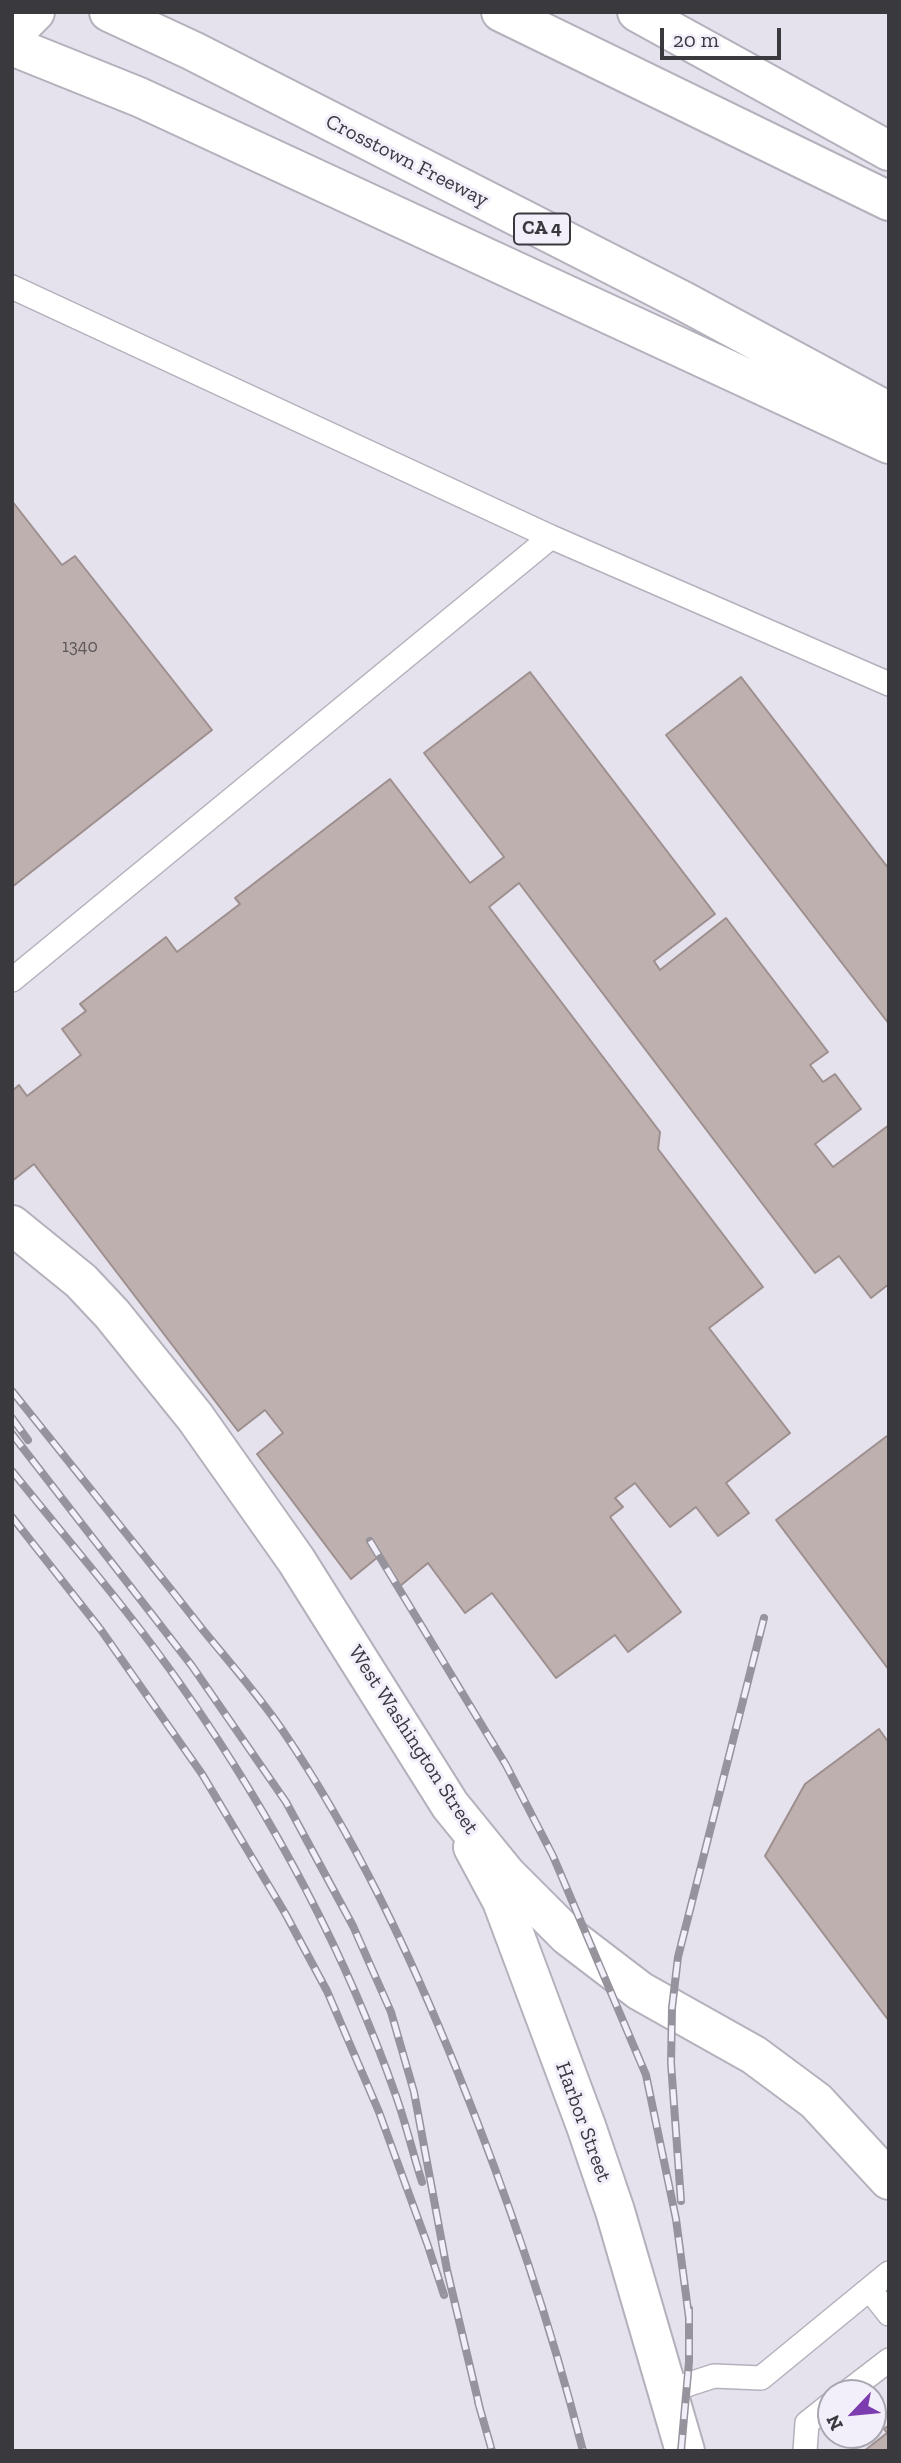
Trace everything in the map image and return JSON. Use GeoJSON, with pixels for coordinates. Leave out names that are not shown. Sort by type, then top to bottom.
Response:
{"type":"FeatureCollection","features":[{"type":"Feature","properties":{"kind":"main road"},"geometry":{"type":"LineString","coordinates":[[12,35],[35,12]]}},
{"type":"Feature","properties":{"kind":"main road","name":"Crosstown Freeway"},"geometry":{"type":"LineString","coordinates":[[109,12],[193,51],[685,302],[889,412]]}},
{"type":"Feature","properties":{"kind":"main road"},"geometry":{"type":"LineString","coordinates":[[501,12],[889,201]]}},
{"type":"Feature","properties":{"kind":"main road"},"geometry":{"type":"LineString","coordinates":[[637,12],[889,152]]}},
{"type":"Feature","properties":{"kind":"main road"},"geometry":{"type":"LineString","coordinates":[[12,46],[139,97],[889,444]]}},
{"type":"Feature","properties":{"kind":"main road","name":"West Washington Street"},"geometry":{"type":"LineString","coordinates":[[12,1225],[81,1281],[112,1314],[195,1417],[296,1560],[450,1805],[506,1874],[568,1936],[640,1991],[754,2055],[816,2101],[889,2180]]}},
{"type":"Feature","properties":{"kind":"main road","name":"Harbor Street"},"geometry":{"type":"LineString","coordinates":[[450,1805],[502,1901],[572,2088],[615,2211],[685,2451]]}},
{"type":"Feature","properties":{"kind":"lane"},"geometry":{"type":"LineString","coordinates":[[12,287],[551,537],[889,684]]}},
{"type":"Feature","properties":{"kind":"lane"},"geometry":{"type":"LineString","coordinates":[[12,980],[551,537]]}},
{"type":"Feature","properties":{"kind":"lane"},"geometry":{"type":"LineString","coordinates":[[668,2391],[714,2376],[761,2378],[889,2273]]}},
{"type":"Feature","properties":{"kind":"lane"},"geometry":{"type":"LineString","coordinates":[[870,2290],[889,2314]]}},
{"type":"Feature","properties":{"kind":"lane"},"geometry":{"type":"LineString","coordinates":[[864,2379],[889,2360]]}},
{"type":"Feature","properties":{"kind":"lane"},"geometry":{"type":"LineString","coordinates":[[805,2451],[807,2423],[817,2415]]}},
{"type":"Feature","properties":{"kind":"building"},"geometry":{"type":"Polygon","coordinates":[[[12,501],[62,565],[75,556],[212,730],[12,887],[12,501]]]}},
{"type":"Feature","properties":{"kind":"building"},"geometry":{"type":"Polygon","coordinates":[[[530,672],[715,914],[654,961],[660,970],[726,918],[828,1052],[810,1065],[823,1082],[835,1074],[861,1109],[815,1144],[833,1167],[889,1125],[889,1284],[871,1298],[839,1256],[815,1273],[519,883],[489,907],[660,1132],[658,1149],[763,1287],[709,1328],[790,1433],[726,1483],[749,1513],[718,1536],[696,1507],[670,1527],[635,1483],[615,1498],[623,1507],[610,1517],[681,1612],[628,1652],[615,1635],[556,1678],[492,1593],[465,1613],[428,1563],[400,1586],[378,1557],[351,1579],[257,1454],[283,1433],[265,1410],[238,1431],[34,1164],[12,1181],[12,1091],[19,1085],[27,1096],[81,1055],[62,1029],[86,1011],[80,1004],[166,937],[177,952],[240,904],[235,898],[390,779],[470,883],[504,857],[424,753],[530,672]]]}},
{"type":"Feature","properties":{"kind":"building"},"geometry":{"type":"Polygon","coordinates":[[[741,677],[889,869],[889,1024],[666,735],[741,677]]]}},
{"type":"Feature","properties":{"kind":"building"},"geometry":{"type":"Polygon","coordinates":[[[887,1436],[889,1438],[889,1670],[776,1520],[887,1436]]]}},
{"type":"Feature","properties":{"kind":"building"},"geometry":{"type":"Polygon","coordinates":[[[879,1729],[889,1743],[889,2021],[765,1856],[805,1784],[879,1729]]]}},
{"type":"Feature","properties":{"kind":"building"},"geometry":{"type":"Polygon","coordinates":[[[889,2425],[889,2451],[864,2451],[887,2449],[889,2425]]]}},
{"type":"Feature","properties":{"kind":"railway"},"geometry":{"type":"LineString","coordinates":[[12,1391],[274,1718],[309,1771],[357,1854],[421,1984],[476,2120],[542,2307],[583,2451]]}},
{"type":"Feature","properties":{"kind":"railway"},"geometry":{"type":"LineString","coordinates":[[12,1418],[28,1440]]}},
{"type":"Feature","properties":{"kind":"railway"},"geometry":{"type":"LineString","coordinates":[[12,1434],[192,1666],[286,1802],[353,1926],[391,2012],[414,2092],[447,2270],[480,2409]]}},
{"type":"Feature","properties":{"kind":"railway"},"geometry":{"type":"LineString","coordinates":[[12,1471],[163,1660],[215,1736],[276,1834],[354,1989],[396,2096],[422,2182]]}},
{"type":"Feature","properties":{"kind":"railway"},"geometry":{"type":"LineString","coordinates":[[12,1517],[101,1630],[202,1774],[285,1913],[327,1991],[379,2112],[444,2295]]}},
{"type":"Feature","properties":{"kind":"railway"},"geometry":{"type":"LineString","coordinates":[[370,1541],[506,1765],[553,1856],[646,2075],[676,2219],[689,2318]]}},
{"type":"Feature","properties":{"kind":"railway"},"geometry":{"type":"LineString","coordinates":[[681,2201],[671,2063],[672,2008],[678,1957],[764,1618]]}},
{"type":"Feature","properties":{"kind":"railway"},"geometry":{"type":"LineString","coordinates":[[681,2451],[689,2362],[689,2309]]}},
{"type":"Feature","properties":{"kind":"railway"},"geometry":{"type":"LineString","coordinates":[[478,2402],[492,2451]]}}]}
